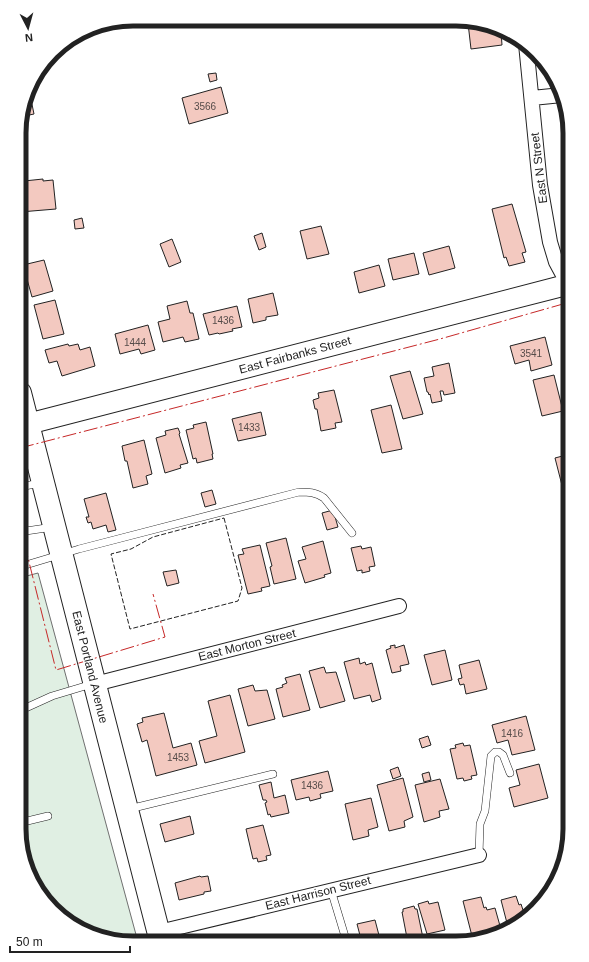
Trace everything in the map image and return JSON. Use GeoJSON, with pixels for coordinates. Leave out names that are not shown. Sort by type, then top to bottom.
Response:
{"type":"FeatureCollection","features":[{"type":"Feature","properties":{"kind":"main road","name":"East Portland Avenue"},"geometry":{"type":"LineString","coordinates":[[26,431],[43,482],[160,936]]}},
{"type":"Feature","properties":{"kind":"street","name":"East N Street"},"geometry":{"type":"LineString","coordinates":[[527,53],[540,185],[550,242],[556,262],[563,275]]}},
{"type":"Feature","properties":{"kind":"street"},"geometry":{"type":"LineString","coordinates":[[532,98],[556,95]]}},
{"type":"Feature","properties":{"kind":"street","name":"East Fairbanks Street"},"geometry":{"type":"LineString","coordinates":[[26,424],[563,288]]}},
{"type":"Feature","properties":{"kind":"street","name":"East Morton Street"},"geometry":{"type":"LineString","coordinates":[[95,684],[399,606]]}},
{"type":"Feature","properties":{"kind":"street","name":"East Harrison Street"},"geometry":{"type":"LineString","coordinates":[[164,936],[331,890],[479,856]]}},
{"type":"Feature","properties":{"kind":"lane"},"geometry":{"type":"LineString","coordinates":[[26,486],[43,482]]}},
{"type":"Feature","properties":{"kind":"lane"},"geometry":{"type":"LineString","coordinates":[[26,565],[61,556],[86,547],[299,492],[308,492],[324,498],[352,533]]}},
{"type":"Feature","properties":{"kind":"lane"},"geometry":{"type":"LineString","coordinates":[[26,531],[54,527]]}},
{"type":"Feature","properties":{"kind":"lane"},"geometry":{"type":"LineString","coordinates":[[26,708],[52,696],[95,684]]}},
{"type":"Feature","properties":{"kind":"lane"},"geometry":{"type":"LineString","coordinates":[[479,856],[480,824],[486,810],[491,756],[495,752],[499,752],[503,755],[510,773]]}},
{"type":"Feature","properties":{"kind":"lane"},"geometry":{"type":"LineString","coordinates":[[127,809],[273,774]]}},
{"type":"Feature","properties":{"kind":"lane"},"geometry":{"type":"LineString","coordinates":[[26,821],[48,816]]}},
{"type":"Feature","properties":{"kind":"lane"},"geometry":{"type":"LineString","coordinates":[[331,890],[345,936]]}},
{"type":"Feature","properties":{"kind":"green space"},"geometry":{"type":"Polygon","coordinates":[[[38,573],[136,936],[119,935],[106,932],[92,928],[80,922],[57,905],[40,882],[34,870],[28,850],[26,836],[26,576],[38,573]]]}},
{"type":"Feature","properties":{"kind":"building"},"geometry":{"type":"Polygon","coordinates":[[[468,27],[501,36],[502,45],[471,49],[468,27]]]}},
{"type":"Feature","properties":{"kind":"building"},"geometry":{"type":"Polygon","coordinates":[[[216,73],[217,80],[210,82],[208,74],[216,73]]]}},
{"type":"Feature","properties":{"kind":"building"},"geometry":{"type":"Polygon","coordinates":[[[221,87],[228,113],[189,124],[182,98],[221,87]]]}},
{"type":"Feature","properties":{"kind":"building"},"geometry":{"type":"Polygon","coordinates":[[[31,101],[34,114],[28,115],[31,101]]]}},
{"type":"Feature","properties":{"kind":"building"},"geometry":{"type":"Polygon","coordinates":[[[43,179],[43,181],[53,180],[56,209],[26,212],[26,181],[43,179]]]}},
{"type":"Feature","properties":{"kind":"building"},"geometry":{"type":"Polygon","coordinates":[[[512,204],[526,252],[522,253],[525,262],[509,266],[506,257],[504,258],[492,209],[512,204]]]}},
{"type":"Feature","properties":{"kind":"building"},"geometry":{"type":"Polygon","coordinates":[[[82,218],[84,228],[75,229],[74,220],[82,218]]]}},
{"type":"Feature","properties":{"kind":"building"},"geometry":{"type":"Polygon","coordinates":[[[321,226],[329,254],[307,259],[300,231],[321,226]]]}},
{"type":"Feature","properties":{"kind":"building"},"geometry":{"type":"Polygon","coordinates":[[[262,233],[266,247],[259,250],[254,236],[262,233]]]}},
{"type":"Feature","properties":{"kind":"building"},"geometry":{"type":"Polygon","coordinates":[[[172,239],[181,262],[169,267],[160,244],[172,239]]]}},
{"type":"Feature","properties":{"kind":"building"},"geometry":{"type":"Polygon","coordinates":[[[449,246],[455,268],[429,275],[423,253],[449,246]]]}},
{"type":"Feature","properties":{"kind":"building"},"geometry":{"type":"Polygon","coordinates":[[[414,253],[419,274],[393,280],[388,259],[414,253]]]}},
{"type":"Feature","properties":{"kind":"building"},"geometry":{"type":"Polygon","coordinates":[[[44,260],[53,291],[32,297],[26,276],[26,264],[44,260]]]}},
{"type":"Feature","properties":{"kind":"building"},"geometry":{"type":"Polygon","coordinates":[[[379,265],[385,286],[359,293],[354,272],[379,265]]]}},
{"type":"Feature","properties":{"kind":"building"},"geometry":{"type":"Polygon","coordinates":[[[273,293],[278,315],[266,317],[266,320],[253,323],[248,299],[273,293]]]}},
{"type":"Feature","properties":{"kind":"building"},"geometry":{"type":"Polygon","coordinates":[[[55,300],[64,334],[43,339],[34,305],[55,300]]]}},
{"type":"Feature","properties":{"kind":"building"},"geometry":{"type":"Polygon","coordinates":[[[187,301],[190,313],[193,313],[199,339],[185,342],[183,337],[163,342],[158,322],[170,319],[167,306],[187,301]]]}},
{"type":"Feature","properties":{"kind":"building"},"geometry":{"type":"Polygon","coordinates":[[[237,306],[242,327],[232,329],[233,331],[209,335],[203,314],[237,306]]]}},
{"type":"Feature","properties":{"kind":"building"},"geometry":{"type":"Polygon","coordinates":[[[148,325],[155,350],[141,354],[139,349],[120,354],[115,334],[148,325]]]}},
{"type":"Feature","properties":{"kind":"building"},"geometry":{"type":"Polygon","coordinates":[[[545,337],[552,365],[531,371],[529,360],[515,364],[510,346],[545,337]]]}},
{"type":"Feature","properties":{"kind":"building"},"geometry":{"type":"Polygon","coordinates":[[[68,344],[69,346],[78,344],[80,350],[90,347],[95,366],[62,376],[57,361],[49,363],[45,350],[68,344]]]}},
{"type":"Feature","properties":{"kind":"building"},"geometry":{"type":"Polygon","coordinates":[[[449,363],[455,393],[444,395],[443,391],[440,391],[442,401],[432,403],[430,394],[429,395],[427,392],[424,378],[434,376],[432,367],[449,363]]]}},
{"type":"Feature","properties":{"kind":"building"},"geometry":{"type":"Polygon","coordinates":[[[410,371],[423,414],[403,419],[390,376],[410,371]]]}},
{"type":"Feature","properties":{"kind":"building"},"geometry":{"type":"Polygon","coordinates":[[[554,375],[563,411],[542,416],[533,380],[554,375]]]}},
{"type":"Feature","properties":{"kind":"building"},"geometry":{"type":"Polygon","coordinates":[[[334,390],[342,422],[335,423],[336,428],[321,431],[317,409],[315,409],[313,400],[319,398],[318,393],[334,390]]]}},
{"type":"Feature","properties":{"kind":"building"},"geometry":{"type":"Polygon","coordinates":[[[391,405],[402,449],[382,453],[371,410],[391,405]]]}},
{"type":"Feature","properties":{"kind":"building"},"geometry":{"type":"Polygon","coordinates":[[[261,412],[266,435],[238,441],[232,419],[261,412]]]}},
{"type":"Feature","properties":{"kind":"building"},"geometry":{"type":"Polygon","coordinates":[[[206,422],[213,459],[197,463],[196,458],[193,459],[186,430],[194,428],[193,425],[206,422]]]}},
{"type":"Feature","properties":{"kind":"building"},"geometry":{"type":"Polygon","coordinates":[[[178,428],[188,463],[180,465],[181,468],[165,473],[156,438],[166,435],[165,431],[178,428]]]}},
{"type":"Feature","properties":{"kind":"building"},"geometry":{"type":"Polygon","coordinates":[[[144,440],[152,474],[146,476],[148,484],[133,488],[122,446],[144,440]]]}},
{"type":"Feature","properties":{"kind":"building"},"geometry":{"type":"Polygon","coordinates":[[[563,456],[563,489],[555,458],[563,456]]]}},
{"type":"Feature","properties":{"kind":"building"},"geometry":{"type":"Polygon","coordinates":[[[212,490],[216,504],[205,507],[201,493],[212,490]]]}},
{"type":"Feature","properties":{"kind":"building"},"geometry":{"type":"Polygon","coordinates":[[[106,493],[116,530],[108,532],[106,525],[93,529],[91,522],[88,523],[86,517],[89,517],[84,499],[106,493]]]}},
{"type":"Feature","properties":{"kind":"building"},"geometry":{"type":"Polygon","coordinates":[[[333,510],[338,527],[327,530],[322,513],[333,510]]]}},
{"type":"Feature","properties":{"kind":"building"},"geometry":{"type":"Polygon","coordinates":[[[286,538],[296,579],[274,584],[270,567],[272,566],[266,543],[286,538]]]}},
{"type":"Feature","properties":{"kind":"building"},"geometry":{"type":"Polygon","coordinates":[[[323,541],[331,573],[324,575],[325,577],[305,583],[298,561],[306,559],[302,547],[323,541]]]}},
{"type":"Feature","properties":{"kind":"building"},"geometry":{"type":"Polygon","coordinates":[[[260,545],[270,586],[261,588],[262,591],[248,594],[238,555],[244,554],[242,549],[260,545]]]}},
{"type":"Feature","properties":{"kind":"building"},"geometry":{"type":"Polygon","coordinates":[[[361,546],[362,549],[371,547],[375,566],[369,567],[370,571],[362,573],[362,570],[357,571],[351,548],[361,546]]]}},
{"type":"Feature","properties":{"kind":"building"},"geometry":{"type":"Polygon","coordinates":[[[176,570],[179,583],[167,586],[163,572],[176,570]]]}},
{"type":"Feature","properties":{"kind":"building"},"geometry":{"type":"Polygon","coordinates":[[[395,645],[395,648],[404,645],[409,664],[400,666],[401,671],[392,673],[386,650],[391,648],[390,646],[395,645]]]}},
{"type":"Feature","properties":{"kind":"building"},"geometry":{"type":"Polygon","coordinates":[[[445,650],[452,680],[432,685],[424,655],[445,650]]]}},
{"type":"Feature","properties":{"kind":"building"},"geometry":{"type":"Polygon","coordinates":[[[359,658],[360,664],[365,662],[366,665],[372,663],[381,699],[372,702],[370,695],[354,699],[344,662],[359,658]]]}},
{"type":"Feature","properties":{"kind":"building"},"geometry":{"type":"Polygon","coordinates":[[[479,660],[487,689],[466,694],[464,684],[460,685],[458,679],[462,678],[459,665],[479,660]]]}},
{"type":"Feature","properties":{"kind":"building"},"geometry":{"type":"Polygon","coordinates":[[[324,667],[326,673],[336,672],[345,701],[320,708],[309,671],[324,667]]]}},
{"type":"Feature","properties":{"kind":"building"},"geometry":{"type":"Polygon","coordinates":[[[300,674],[310,710],[283,717],[276,689],[283,687],[282,685],[287,683],[285,678],[300,674]]]}},
{"type":"Feature","properties":{"kind":"building"},"geometry":{"type":"Polygon","coordinates":[[[253,685],[255,691],[267,690],[275,719],[248,726],[238,689],[253,685]]]}},
{"type":"Feature","properties":{"kind":"building"},"geometry":{"type":"Polygon","coordinates":[[[230,695],[245,752],[205,763],[199,741],[217,736],[208,701],[230,695]]]}},
{"type":"Feature","properties":{"kind":"building"},"geometry":{"type":"Polygon","coordinates":[[[164,713],[173,748],[191,743],[197,765],[156,776],[147,740],[142,742],[137,724],[143,722],[142,718],[164,713]]]}},
{"type":"Feature","properties":{"kind":"building"},"geometry":{"type":"Polygon","coordinates":[[[526,716],[535,750],[512,755],[508,740],[497,743],[492,725],[526,716]]]}},
{"type":"Feature","properties":{"kind":"building"},"geometry":{"type":"Polygon","coordinates":[[[428,736],[431,745],[422,748],[419,739],[428,736]]]}},
{"type":"Feature","properties":{"kind":"building"},"geometry":{"type":"Polygon","coordinates":[[[463,743],[464,746],[470,745],[477,775],[471,776],[472,779],[464,781],[463,778],[457,779],[450,749],[456,748],[455,745],[463,743]]]}},
{"type":"Feature","properties":{"kind":"building"},"geometry":{"type":"Polygon","coordinates":[[[539,764],[548,798],[514,807],[509,788],[520,785],[516,770],[539,764]]]}},
{"type":"Feature","properties":{"kind":"building"},"geometry":{"type":"Polygon","coordinates":[[[398,767],[401,776],[393,779],[390,770],[398,767]]]}},
{"type":"Feature","properties":{"kind":"building"},"geometry":{"type":"Polygon","coordinates":[[[328,771],[333,791],[320,794],[321,798],[310,801],[309,797],[296,800],[291,780],[328,771]]]}},
{"type":"Feature","properties":{"kind":"building"},"geometry":{"type":"Polygon","coordinates":[[[429,772],[431,780],[424,782],[422,774],[429,772]]]}},
{"type":"Feature","properties":{"kind":"building"},"geometry":{"type":"Polygon","coordinates":[[[403,778],[413,817],[404,821],[405,827],[389,831],[377,785],[403,778]]]}},
{"type":"Feature","properties":{"kind":"building"},"geometry":{"type":"Polygon","coordinates":[[[440,779],[449,809],[439,811],[440,817],[424,822],[415,785],[440,779]]]}},
{"type":"Feature","properties":{"kind":"building"},"geometry":{"type":"Polygon","coordinates":[[[271,782],[274,798],[285,795],[289,813],[271,817],[270,814],[268,815],[265,803],[267,802],[266,800],[263,800],[259,785],[271,782]]]}},
{"type":"Feature","properties":{"kind":"building"},"geometry":{"type":"Polygon","coordinates":[[[371,798],[378,827],[368,830],[369,836],[353,840],[345,804],[371,798]]]}},
{"type":"Feature","properties":{"kind":"building"},"geometry":{"type":"Polygon","coordinates":[[[190,816],[194,834],[165,842],[160,824],[190,816]]]}},
{"type":"Feature","properties":{"kind":"building"},"geometry":{"type":"Polygon","coordinates":[[[263,825],[271,855],[266,856],[267,860],[258,862],[257,858],[253,859],[246,829],[263,825]]]}},
{"type":"Feature","properties":{"kind":"building"},"geometry":{"type":"Polygon","coordinates":[[[200,876],[208,876],[211,891],[179,900],[175,883],[200,876]]]}},
{"type":"Feature","properties":{"kind":"building"},"geometry":{"type":"Polygon","coordinates":[[[516,896],[519,905],[521,904],[523,910],[526,910],[507,923],[501,900],[516,896]]]}},
{"type":"Feature","properties":{"kind":"building"},"geometry":{"type":"Polygon","coordinates":[[[481,897],[484,908],[486,907],[487,910],[495,908],[500,926],[472,935],[463,901],[481,897]]]}},
{"type":"Feature","properties":{"kind":"building"},"geometry":{"type":"Polygon","coordinates":[[[428,901],[429,904],[438,902],[445,930],[427,934],[418,904],[428,901]]]}},
{"type":"Feature","properties":{"kind":"building"},"geometry":{"type":"Polygon","coordinates":[[[414,906],[415,909],[417,909],[423,936],[407,936],[402,912],[403,909],[414,906]]]}},
{"type":"Feature","properties":{"kind":"building"},"geometry":{"type":"Polygon","coordinates":[[[375,920],[379,936],[360,936],[357,924],[375,920]]]}},
{"type":"Feature","properties":{"kind":"fence"},"geometry":{"type":"LineString","coordinates":[[224,518],[242,588],[238,601],[130,629],[111,554],[131,549],[153,537],[224,518]]}},
{"type":"Feature","properties":{"kind":"power"},"geometry":{"type":"LineString","coordinates":[[26,446],[440,339],[563,304]]}},
{"type":"Feature","properties":{"kind":"power"},"geometry":{"type":"LineString","coordinates":[[26,550],[56,670],[165,637],[153,594]]}}]}
